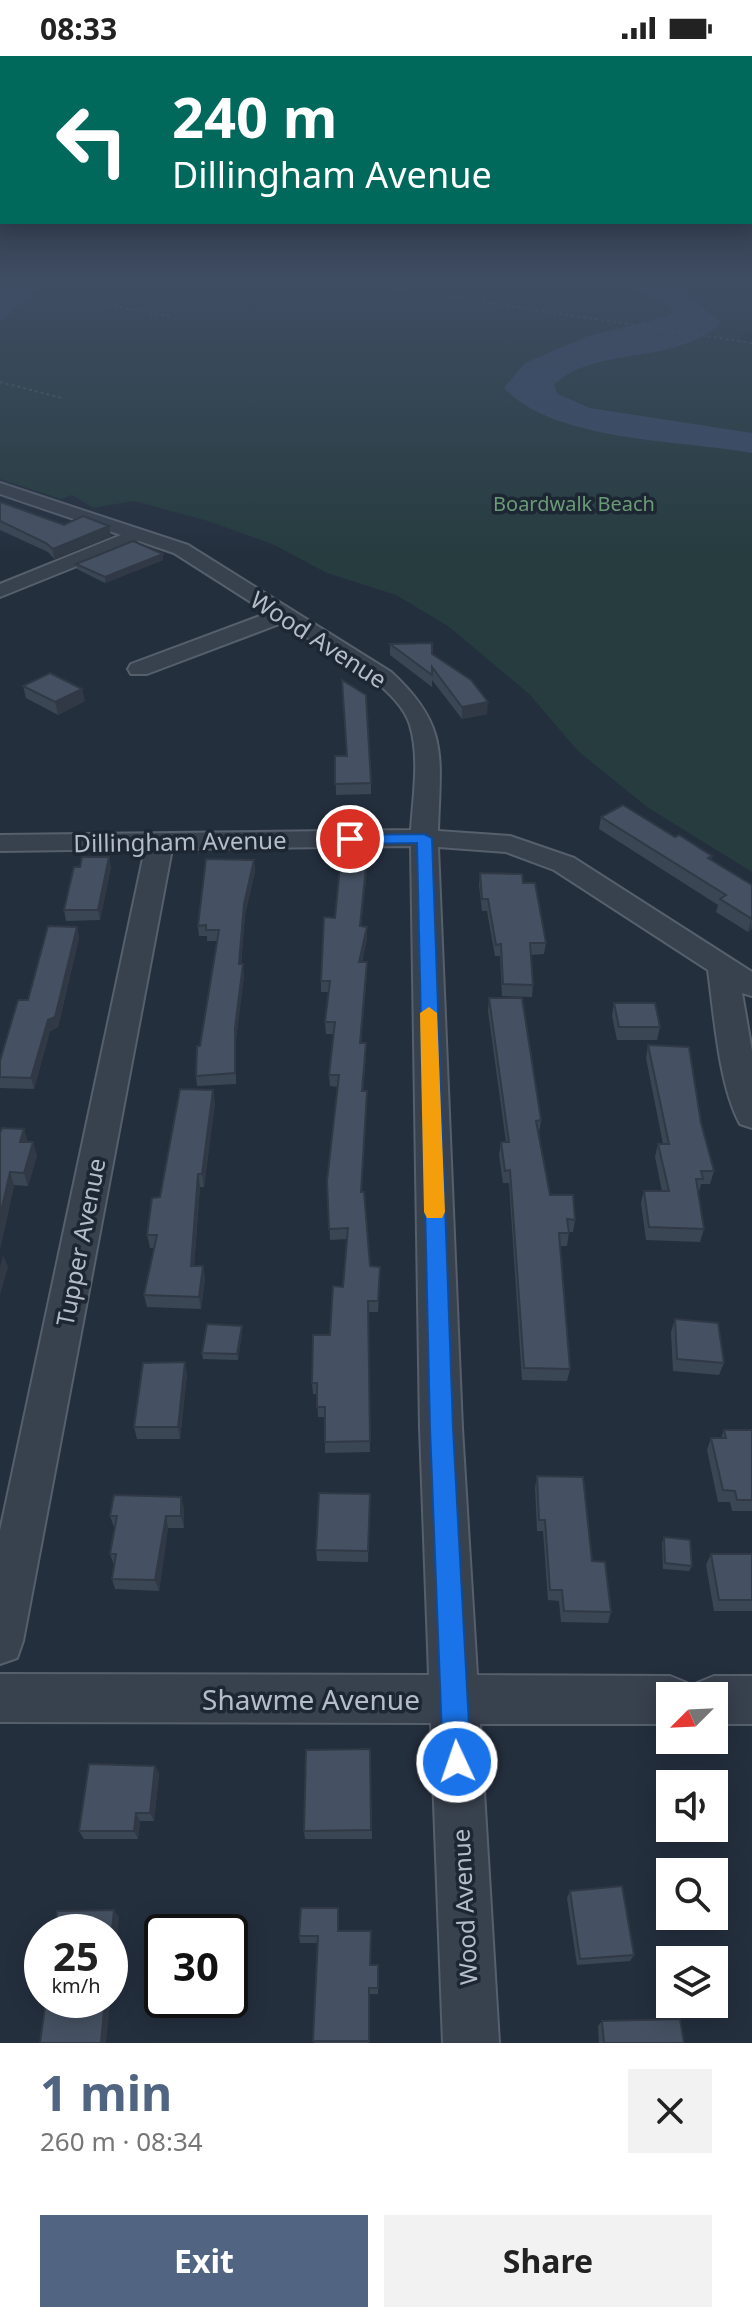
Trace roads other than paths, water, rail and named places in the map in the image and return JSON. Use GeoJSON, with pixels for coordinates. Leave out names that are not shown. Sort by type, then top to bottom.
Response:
{"type":"FeatureCollection","features":[{"type":"Feature","properties":{"kind":"street","name":"Wood Avenue"},"geometry":{"type":"LineString","coordinates":[[0,488],[181,549],[383,677],[408,699],[422,726],[441,1413],[471,2043]]}},
{"type":"Feature","properties":{"kind":"street"},"geometry":{"type":"LineString","coordinates":[[0,591],[140,534]]}},
{"type":"Feature","properties":{"kind":"street"},"geometry":{"type":"LineString","coordinates":[[139,669],[283,615]]}},
{"type":"Feature","properties":{"kind":"street","name":"Dillingham Avenue"},"geometry":{"type":"LineString","coordinates":[[0,843],[424,838],[510,844],[564,864],[752,986]]}},
{"type":"Feature","properties":{"kind":"street","name":"Tupper Avenue"},"geometry":{"type":"LineString","coordinates":[[0,1641],[160,842]]}},
{"type":"Feature","properties":{"kind":"street"},"geometry":{"type":"LineString","coordinates":[[722,967],[737,1057],[752,1115]]}},
{"type":"Feature","properties":{"kind":"street","name":"Shawme Avenue"},"geometry":{"type":"LineString","coordinates":[[0,1698],[656,1700]]}},
{"type":"Feature","properties":{"kind":"street"},"geometry":{"type":"LineString","coordinates":[[728,1700],[752,1700]]}},
{"type":"Feature","properties":{"kind":"water"},"geometry":{"type":"Polygon","coordinates":[[[518,372],[574,372],[554,385],[558,394],[590,408],[752,433],[752,453],[586,429],[526,406],[504,388],[518,372]]]}},
{"type":"Feature","properties":{"kind":"park label","name":"Boardwalk Beach"},"geometry":{"type":"Point","coordinates":[574,503]}}]}
